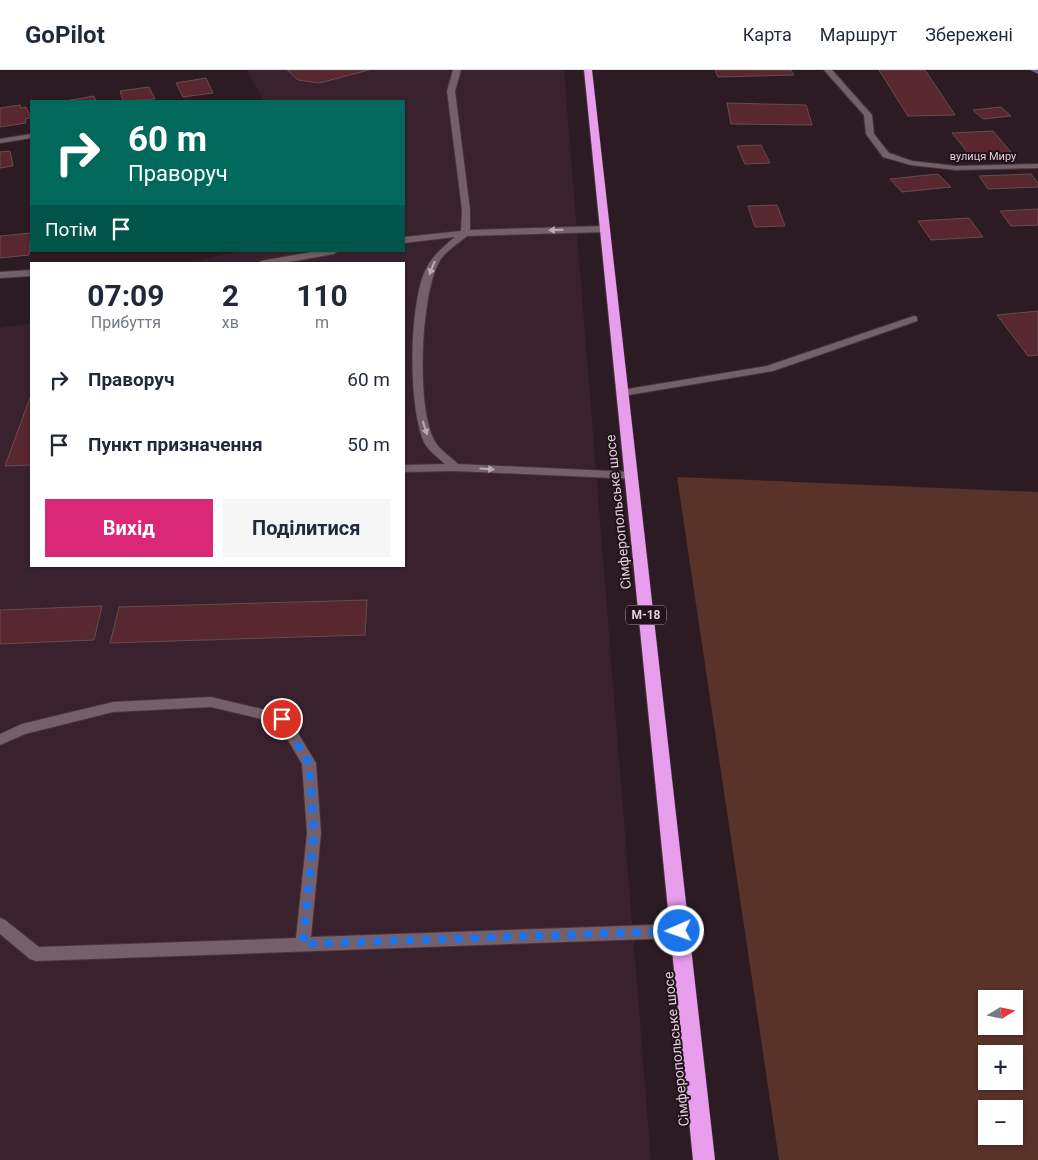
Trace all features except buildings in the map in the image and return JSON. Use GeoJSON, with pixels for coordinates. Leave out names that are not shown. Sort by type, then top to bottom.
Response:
{"type":"FeatureCollection","features":[{"type":"Feature","properties":{"kind":"highway","name":"Сімферопольське шосе"},"geometry":{"type":"LineString","coordinates":[[588,70],[704,1160]]}},
{"type":"Feature","properties":{"kind":"street"},"geometry":{"type":"LineString","coordinates":[[455,467],[430,442],[420,412],[418,348],[425,285],[435,259],[465,233],[466,210],[452,91],[457,70]]}},
{"type":"Feature","properties":{"kind":"street","name":"вулиця Миру"},"geometry":{"type":"LineString","coordinates":[[828,70],[868,115],[870,134],[886,155],[911,163],[956,168],[1038,166]]}},
{"type":"Feature","properties":{"kind":"street"},"geometry":{"type":"LineString","coordinates":[[0,141],[30,136]]}},
{"type":"Feature","properties":{"kind":"street"},"geometry":{"type":"LineString","coordinates":[[405,240],[465,233],[605,229]]}},
{"type":"Feature","properties":{"kind":"street"},"geometry":{"type":"LineString","coordinates":[[271,262],[328,252]]}},
{"type":"Feature","properties":{"kind":"street"},"geometry":{"type":"LineString","coordinates":[[0,275],[30,273]]}},
{"type":"Feature","properties":{"kind":"street"},"geometry":{"type":"LineString","coordinates":[[622,393],[769,369],[914,319]]}},
{"type":"Feature","properties":{"kind":"street"},"geometry":{"type":"LineString","coordinates":[[405,469],[455,467],[631,476]]}},
{"type":"Feature","properties":{"kind":"street"},"geometry":{"type":"LineString","coordinates":[[0,740],[22,729],[113,707],[212,702],[282,719],[309,763],[314,833],[303,944]]}},
{"type":"Feature","properties":{"kind":"street"},"geometry":{"type":"LineString","coordinates":[[0,925],[36,954],[679,931]]}},
{"type":"Feature","properties":{"kind":"shaded area"},"geometry":{"type":"Polygon","coordinates":[[[247,70],[564,70],[651,1160],[0,1160],[0,328],[30,323],[30,567],[405,567],[405,262],[192,262],[235,252],[405,252],[405,100],[263,100],[247,70]]]}},
{"type":"Feature","properties":{"kind":"shaded area"},"geometry":{"type":"Polygon","coordinates":[[[677,477],[1038,492],[1038,1160],[779,1160],[677,477]]]}},
{"type":"Feature","properties":{"kind":"waterway"},"geometry":{"type":"LineString","coordinates":[[1033,70],[1038,72]]}},
{"type":"Feature","properties":{"kind":"route"},"geometry":{"type":"LineString","coordinates":[[282,719],[309,763],[314,833],[303,944],[679,931]]}}]}
